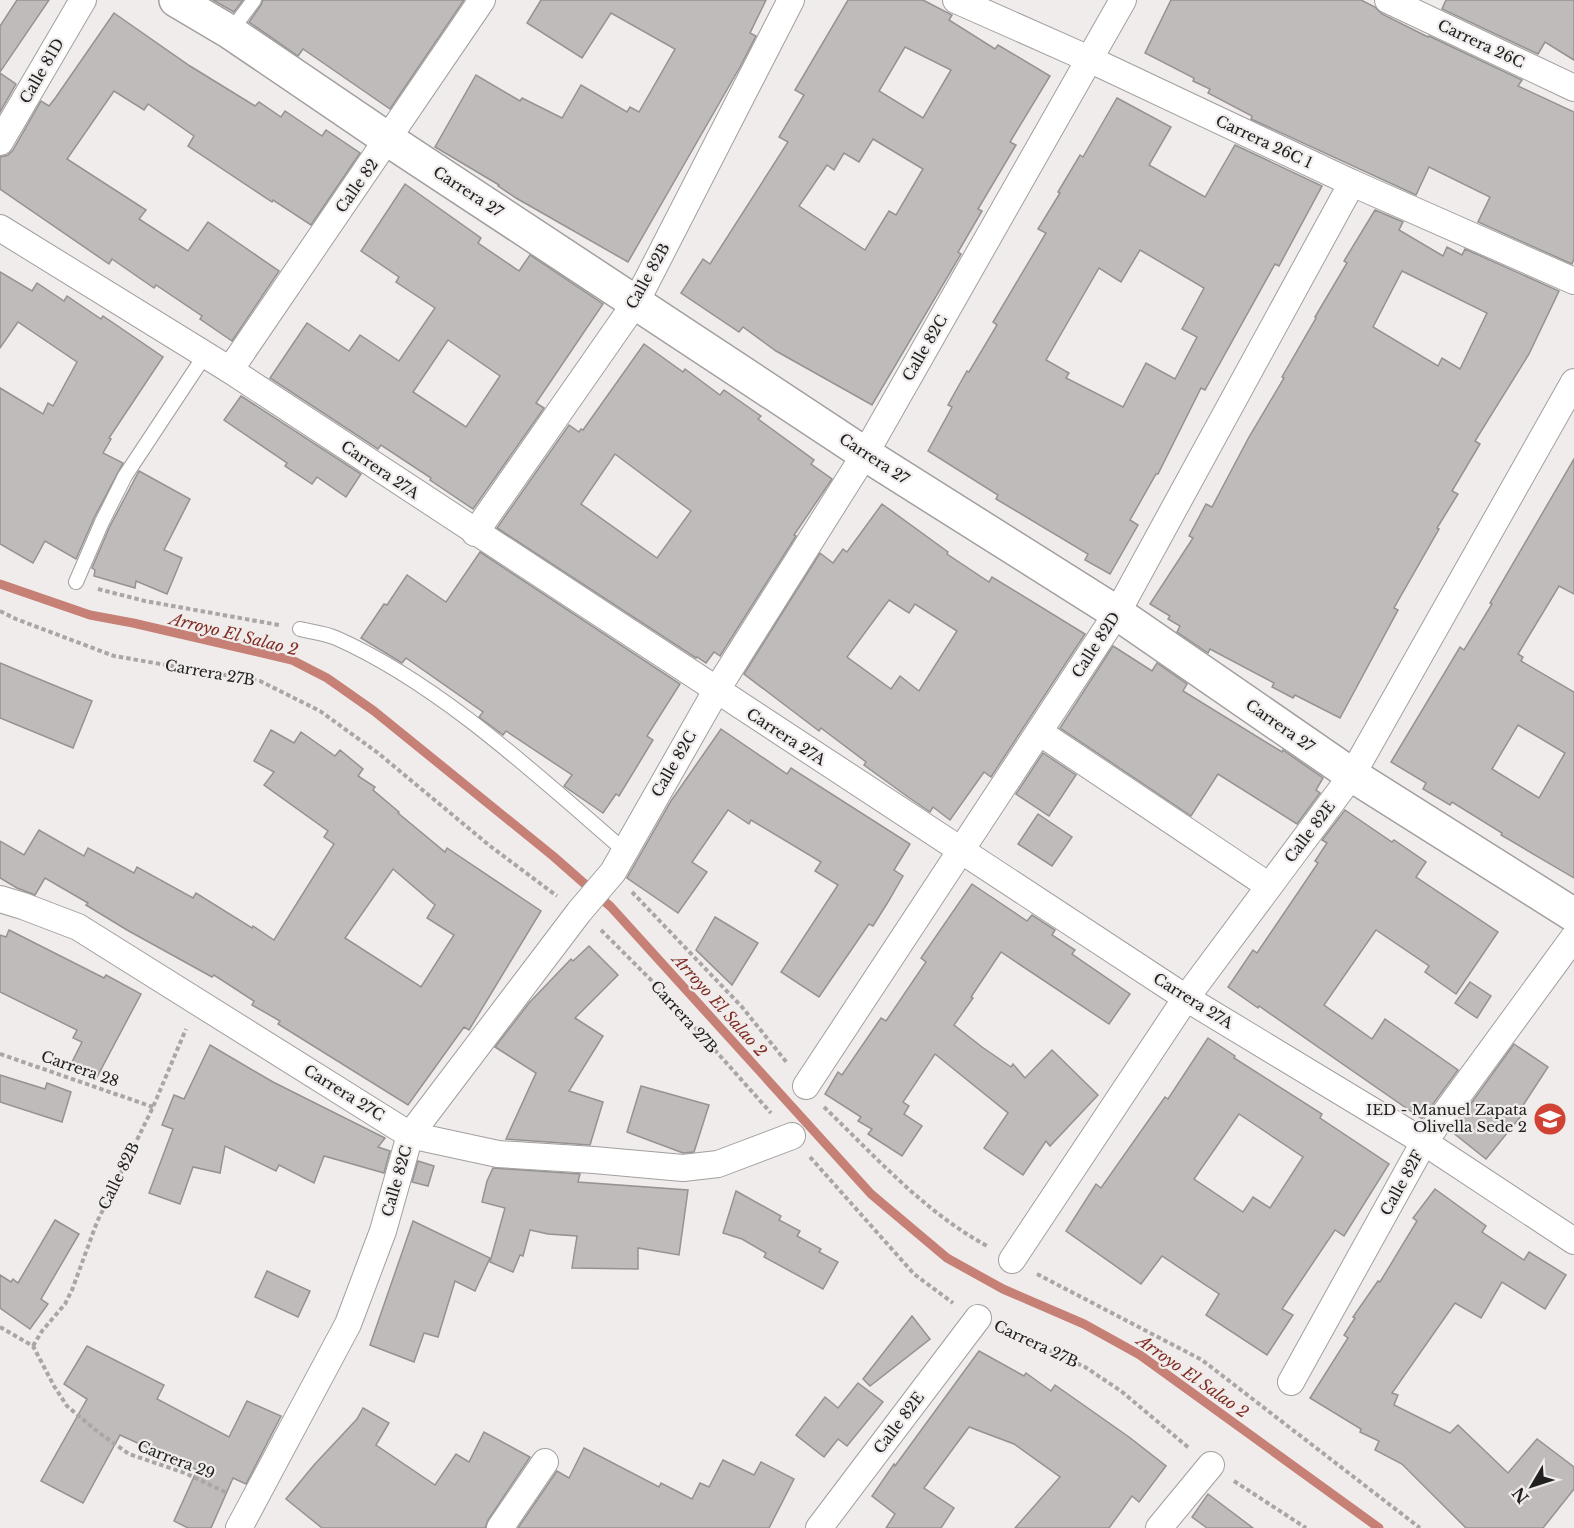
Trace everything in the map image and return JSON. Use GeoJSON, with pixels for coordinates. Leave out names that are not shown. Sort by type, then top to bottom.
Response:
{"type":"FeatureCollection","features":[{"type":"Feature","properties":{"kind":"street","name":"Calle 81D"},"geometry":{"type":"LineString","coordinates":[[0,142],[83,0]]}},
{"type":"Feature","properties":{"kind":"street","name":"Carrera 27"},"geometry":{"type":"LineString","coordinates":[[176,0],[230,32],[389,140],[865,454],[1117,614],[1352,775],[1574,915]]}},
{"type":"Feature","properties":{"kind":"street","name":"Calle 82"},"geometry":{"type":"LineString","coordinates":[[230,370],[389,140],[482,0]]}},
{"type":"Feature","properties":{"kind":"street","name":"Calle 82B"},"geometry":{"type":"LineString","coordinates":[[475,533],[636,302],[792,0]]}},
{"type":"Feature","properties":{"kind":"street","name":"Carrera 26C 1"},"geometry":{"type":"LineString","coordinates":[[956,0],[1089,59],[1352,183],[1574,281]]}},
{"type":"Feature","properties":{"kind":"street","name":"Calle 82C"},"geometry":{"type":"LineString","coordinates":[[239,1528],[348,1324],[383,1231],[410,1135],[619,861],[716,691],[865,454],[1123,0]]}},
{"type":"Feature","properties":{"kind":"street","name":"Carrera 26C"},"geometry":{"type":"LineString","coordinates":[[1388,0],[1574,88]]}},
{"type":"Feature","properties":{"kind":"street","name":"Calle 82D"},"geometry":{"type":"LineString","coordinates":[[806,1086],[1117,614],[1352,183]]}},
{"type":"Feature","properties":{"kind":"street","name":"Carrera 27A"},"geometry":{"type":"LineString","coordinates":[[0,228],[230,370],[1186,998],[1424,1142],[1574,1241]]}},
{"type":"Feature","properties":{"kind":"street","name":"Calle 82E"},"geometry":{"type":"LineString","coordinates":[[1012,1260],[1186,998],[1352,775],[1574,382]]}},
{"type":"Feature","properties":{"kind":"street"},"geometry":{"type":"LineString","coordinates":[[1039,732],[1269,886]]}},
{"type":"Feature","properties":{"kind":"street","name":"Carrera 27C"},"geometry":{"type":"LineString","coordinates":[[0,899],[78,927],[410,1135],[498,1154],[683,1168],[718,1164],[792,1136]]}},
{"type":"Feature","properties":{"kind":"street","name":"Calle 82F"},"geometry":{"type":"LineString","coordinates":[[1291,1382],[1424,1142],[1574,937]]}},
{"type":"Feature","properties":{"kind":"street","name":"Calle 82E"},"geometry":{"type":"LineString","coordinates":[[819,1528],[978,1318]]}},
{"type":"Feature","properties":{"kind":"street"},"geometry":{"type":"LineString","coordinates":[[500,1528],[544,1462]]}},
{"type":"Feature","properties":{"kind":"street"},"geometry":{"type":"LineString","coordinates":[[1159,1528],[1210,1465]]}},
{"type":"Feature","properties":{"kind":"lane"},"geometry":{"type":"LineString","coordinates":[[230,32],[254,0]]}},
{"type":"Feature","properties":{"kind":"lane"},"geometry":{"type":"LineString","coordinates":[[76,582],[125,476],[205,354]]}},
{"type":"Feature","properties":{"kind":"lane"},"geometry":{"type":"LineString","coordinates":[[300,629],[334,637],[395,670],[456,711],[538,777],[619,861]]}},
{"type":"Feature","properties":{"kind":"path"},"geometry":{"type":"LineString","coordinates":[[76,582],[145,601],[300,629]]}},
{"type":"Feature","properties":{"kind":"path","name":"Carrera 27B"},"geometry":{"type":"LineString","coordinates":[[0,611],[114,656],[260,681],[320,711],[378,753],[490,846],[614,941],[665,994],[914,1274],[948,1300],[978,1318],[1085,1367],[1121,1391],[1210,1465],[1306,1528]]}},
{"type":"Feature","properties":{"kind":"path"},"geometry":{"type":"LineString","coordinates":[[619,861],[819,1102],[913,1192],[963,1233],[1202,1360],[1412,1525],[1420,1528]]}},
{"type":"Feature","properties":{"kind":"path","name":"Calle 82B"},"geometry":{"type":"LineString","coordinates":[[33,1346],[42,1331],[65,1305],[97,1222],[153,1107],[198,1001]]}},
{"type":"Feature","properties":{"kind":"path","name":"Carrera 28"},"geometry":{"type":"LineString","coordinates":[[0,1054],[153,1107]]}},
{"type":"Feature","properties":{"kind":"path"},"geometry":{"type":"LineString","coordinates":[[0,1328],[33,1346]]}},
{"type":"Feature","properties":{"kind":"path","name":"Carrera 29"},"geometry":{"type":"LineString","coordinates":[[33,1346],[67,1406],[129,1454],[185,1473],[252,1505]]}},
{"type":"Feature","properties":{"kind":"building"},"geometry":{"type":"Polygon","coordinates":[[[17,0],[49,0],[0,72],[0,26],[17,0]]]}},
{"type":"Feature","properties":{"kind":"building"},"geometry":{"type":"Polygon","coordinates":[[[213,0],[243,0],[234,12],[213,0]]]}},
{"type":"Feature","properties":{"kind":"building"},"geometry":{"type":"Polygon","coordinates":[[[263,0],[464,0],[390,109],[303,49],[298,56],[249,22],[263,0]]]}},
{"type":"Feature","properties":{"kind":"building"},"geometry":{"type":"Polygon","coordinates":[[[541,0],[766,0],[750,33],[756,36],[740,67],[628,262],[516,198],[499,185],[435,147],[476,75],[520,101],[522,98],[562,118],[581,85],[627,112],[630,107],[639,112],[675,49],[611,13],[582,58],[527,23],[541,0]]]}},
{"type":"Feature","properties":{"kind":"building"},"geometry":{"type":"Polygon","coordinates":[[[848,0],[923,0],[952,15],[949,20],[995,49],[998,45],[1050,76],[1010,142],[1016,145],[978,209],[982,211],[958,252],[961,254],[872,405],[776,351],[743,327],[739,332],[681,293],[703,259],[710,264],[788,142],[779,137],[804,95],[795,90],[848,0]],[[905,47],[879,91],[923,118],[951,70],[905,47]],[[873,139],[859,162],[844,153],[834,170],[827,165],[799,206],[865,250],[889,211],[896,215],[923,169],[873,139]]]}},
{"type":"Feature","properties":{"kind":"building"},"geometry":{"type":"Polygon","coordinates":[[[1171,0],[1361,0],[1375,7],[1382,14],[1428,37],[1522,80],[1518,86],[1574,112],[1574,259],[1572,264],[1478,222],[1490,197],[1429,167],[1416,195],[1251,119],[1252,116],[1208,93],[1210,89],[1193,81],[1194,78],[1145,53],[1171,0]]]}},
{"type":"Feature","properties":{"kind":"building"},"geometry":{"type":"Polygon","coordinates":[[[1446,0],[1574,0],[1574,60],[1545,42],[1538,54],[1442,9],[1446,0]]]}},
{"type":"Feature","properties":{"kind":"building"},"geometry":{"type":"Polygon","coordinates":[[[114,13],[190,66],[255,106],[259,102],[281,117],[285,111],[322,136],[326,130],[360,153],[311,225],[188,146],[194,136],[148,104],[144,110],[114,91],[67,159],[146,210],[139,219],[188,251],[208,222],[279,271],[232,341],[200,319],[202,316],[156,285],[154,288],[112,259],[109,264],[0,189],[0,157],[8,155],[13,150],[41,101],[49,106],[114,13]]]}},
{"type":"Feature","properties":{"kind":"building"},"geometry":{"type":"Polygon","coordinates":[[[0,73],[16,84],[0,112],[0,73]]]}},
{"type":"Feature","properties":{"kind":"building"},"geometry":{"type":"Polygon","coordinates":[[[1117,98],[1171,127],[1149,165],[1205,197],[1235,145],[1322,186],[1279,266],[1275,264],[1205,390],[1201,388],[1158,474],[1130,520],[1138,525],[1110,574],[1085,560],[1088,554],[996,499],[998,495],[928,451],[952,407],[948,405],[997,325],[993,322],[1046,233],[1038,229],[1080,155],[1083,157],[1117,98]],[[1140,250],[1121,282],[1099,268],[1046,360],[1069,373],[1066,378],[1123,407],[1146,363],[1175,379],[1197,337],[1182,329],[1204,288],[1140,250]]]}},
{"type":"Feature","properties":{"kind":"building"},"geometry":{"type":"Polygon","coordinates":[[[405,184],[481,238],[478,243],[519,271],[530,255],[603,304],[536,403],[544,408],[473,509],[381,445],[378,449],[270,378],[307,323],[349,351],[360,335],[399,361],[435,308],[396,282],[399,277],[361,251],[405,184]],[[448,340],[413,392],[466,427],[500,376],[448,340]]]}},
{"type":"Feature","properties":{"kind":"building"},"geometry":{"type":"Polygon","coordinates":[[[1375,210],[1403,222],[1399,230],[1443,256],[1447,247],[1462,255],[1465,249],[1559,291],[1529,354],[1475,441],[1480,444],[1452,491],[1458,494],[1394,608],[1398,610],[1340,718],[1295,695],[1293,698],[1272,687],[1274,683],[1210,649],[1208,653],[1177,632],[1180,626],[1168,619],[1170,616],[1150,604],[1193,538],[1189,536],[1206,504],[1212,507],[1249,437],[1284,378],[1282,377],[1315,317],[1347,263],[1344,261],[1375,210]],[[1402,271],[1373,327],[1438,366],[1442,358],[1460,369],[1487,313],[1402,271]]]}},
{"type":"Feature","properties":{"kind":"building"},"geometry":{"type":"Polygon","coordinates":[[[0,272],[32,291],[37,283],[64,301],[67,296],[101,319],[103,316],[163,357],[109,438],[111,439],[103,453],[123,463],[94,518],[76,559],[45,541],[33,563],[0,544],[0,388],[43,414],[48,403],[53,406],[77,362],[18,322],[0,348],[0,272]]]}},
{"type":"Feature","properties":{"kind":"building"},"geometry":{"type":"Polygon","coordinates":[[[644,344],[683,372],[685,369],[720,395],[724,390],[761,416],[758,419],[814,460],[811,464],[832,479],[794,535],[796,536],[720,656],[714,652],[706,663],[696,658],[497,528],[569,425],[579,432],[583,430],[644,344]],[[615,454],[581,504],[657,558],[691,511],[615,454]]]}},
{"type":"Feature","properties":{"kind":"building"},"geometry":{"type":"Polygon","coordinates":[[[241,396],[361,474],[346,497],[317,477],[312,484],[285,466],[287,463],[224,420],[241,396]]]}},
{"type":"Feature","properties":{"kind":"building"},"geometry":{"type":"Polygon","coordinates":[[[1574,459],[1574,594],[1559,586],[1518,654],[1523,657],[1521,661],[1574,692],[1574,878],[1501,835],[1502,833],[1452,802],[1450,805],[1423,789],[1426,783],[1391,762],[1460,647],[1464,650],[1492,604],[1490,603],[1574,459]],[[1518,725],[1492,769],[1539,798],[1565,753],[1518,725]]]}},
{"type":"Feature","properties":{"kind":"building"},"geometry":{"type":"Polygon","coordinates":[[[139,471],[190,499],[164,550],[182,558],[167,594],[136,581],[135,588],[94,576],[95,570],[92,568],[110,526],[139,471]]]}},
{"type":"Feature","properties":{"kind":"building"},"geometry":{"type":"Polygon","coordinates":[[[882,504],[948,552],[947,554],[989,582],[992,577],[1085,634],[991,777],[984,772],[950,820],[933,807],[930,812],[908,797],[864,765],[866,762],[821,728],[819,731],[744,674],[820,553],[833,563],[843,549],[847,552],[882,504]],[[889,600],[847,657],[891,689],[900,676],[919,691],[957,631],[915,604],[909,613],[889,600]]]}},
{"type":"Feature","properties":{"kind":"building"},"geometry":{"type":"Polygon","coordinates":[[[480,552],[680,684],[647,736],[653,740],[619,796],[616,794],[603,813],[564,786],[572,775],[506,731],[503,735],[479,717],[483,712],[406,658],[402,663],[361,638],[407,575],[446,602],[480,552]]]}},
{"type":"Feature","properties":{"kind":"building"},"geometry":{"type":"Polygon","coordinates":[[[1113,646],[1152,671],[1157,663],[1187,684],[1183,691],[1282,752],[1283,750],[1323,778],[1316,790],[1320,793],[1297,824],[1218,774],[1191,816],[1060,728],[1113,646]]]}},
{"type":"Feature","properties":{"kind":"building"},"geometry":{"type":"Polygon","coordinates":[[[0,663],[92,701],[73,748],[0,718],[0,663]]]}},
{"type":"Feature","properties":{"kind":"building"},"geometry":{"type":"Polygon","coordinates":[[[721,729],[787,774],[791,768],[910,844],[894,870],[903,876],[888,902],[873,926],[869,924],[819,997],[781,972],[838,885],[815,871],[821,862],[751,820],[749,824],[728,810],[692,862],[707,872],[678,913],[627,878],[671,801],[721,729]]]}},
{"type":"Feature","properties":{"kind":"building"},"geometry":{"type":"Polygon","coordinates":[[[271,730],[294,743],[301,732],[335,756],[340,750],[363,769],[358,776],[375,787],[373,790],[445,852],[447,848],[541,911],[469,1030],[464,1027],[408,1105],[278,1024],[280,1021],[252,1005],[254,1001],[214,975],[212,977],[127,930],[86,905],[88,903],[45,878],[35,895],[0,878],[0,841],[24,855],[39,830],[84,856],[88,848],[134,873],[137,867],[193,898],[196,893],[274,940],[334,844],[324,837],[328,831],[264,785],[274,772],[254,761],[271,730]],[[393,869],[345,938],[421,987],[454,935],[427,918],[435,905],[393,869]]]}},
{"type":"Feature","properties":{"kind":"building"},"geometry":{"type":"Polygon","coordinates":[[[1043,753],[1076,775],[1049,816],[1016,794],[1043,753]]]}},
{"type":"Feature","properties":{"kind":"building"},"geometry":{"type":"Polygon","coordinates":[[[1345,810],[1426,862],[1416,877],[1498,932],[1456,994],[1425,972],[1429,966],[1376,930],[1324,1005],[1372,1039],[1385,1019],[1458,1070],[1422,1119],[1228,987],[1253,950],[1257,953],[1318,863],[1315,861],[1327,843],[1322,840],[1345,810]]]}},
{"type":"Feature","properties":{"kind":"building"},"geometry":{"type":"Polygon","coordinates":[[[1038,814],[1072,837],[1052,866],[1018,844],[1038,814]]]}},
{"type":"Feature","properties":{"kind":"building"},"geometry":{"type":"Polygon","coordinates":[[[972,884],[1027,921],[1032,915],[1055,930],[1052,935],[1075,950],[1072,954],[1130,994],[1109,1024],[1001,952],[954,1025],[1011,1067],[1013,1064],[1025,1078],[1052,1050],[1098,1095],[1050,1146],[1046,1141],[1023,1175],[984,1148],[1008,1113],[935,1054],[903,1102],[909,1106],[904,1114],[922,1126],[902,1156],[868,1134],[872,1129],[858,1121],[861,1117],[825,1094],[838,1072],[842,1075],[881,1018],[886,1021],[926,962],[921,958],[972,884]]]}},
{"type":"Feature","properties":{"kind":"building"},"geometry":{"type":"Polygon","coordinates":[[[715,917],[758,943],[732,985],[696,950],[715,917]]]}},
{"type":"Feature","properties":{"kind":"building"},"geometry":{"type":"Polygon","coordinates":[[[9,930],[104,978],[106,975],[141,994],[97,1077],[71,1064],[82,1042],[73,1038],[77,1030],[0,992],[0,935],[6,937],[9,930]]]}},
{"type":"Feature","properties":{"kind":"building"},"geometry":{"type":"Polygon","coordinates":[[[589,946],[618,975],[575,1018],[603,1036],[569,1091],[603,1102],[590,1145],[506,1139],[536,1073],[495,1047],[529,1003],[571,959],[573,961],[589,946]]]}},
{"type":"Feature","properties":{"kind":"building"},"geometry":{"type":"Polygon","coordinates":[[[1470,982],[1491,996],[1477,1018],[1455,1003],[1470,982]]]}},
{"type":"Feature","properties":{"kind":"building"},"geometry":{"type":"Polygon","coordinates":[[[1208,1038],[1235,1056],[1234,1058],[1322,1114],[1320,1118],[1389,1164],[1344,1236],[1335,1230],[1282,1309],[1293,1315],[1267,1355],[1206,1315],[1219,1294],[1162,1256],[1141,1284],[1066,1231],[1096,1184],[1101,1188],[1165,1097],[1168,1099],[1208,1038]],[[1239,1114],[1194,1179],[1243,1212],[1253,1197],[1270,1208],[1303,1157],[1239,1114]]]}},
{"type":"Feature","properties":{"kind":"building"},"geometry":{"type":"Polygon","coordinates":[[[1514,1044],[1548,1067],[1518,1113],[1521,1116],[1486,1159],[1451,1131],[1514,1044]]]}},
{"type":"Feature","properties":{"kind":"building"},"geometry":{"type":"Polygon","coordinates":[[[210,1045],[273,1082],[385,1138],[378,1147],[390,1151],[384,1173],[324,1156],[314,1183],[279,1165],[276,1171],[225,1146],[220,1173],[193,1167],[180,1204],[149,1193],[173,1129],[162,1125],[174,1095],[184,1099],[210,1045]]]}},
{"type":"Feature","properties":{"kind":"building"},"geometry":{"type":"Polygon","coordinates":[[[0,1075],[45,1089],[47,1083],[71,1092],[62,1122],[0,1102],[0,1075]]]}},
{"type":"Feature","properties":{"kind":"building"},"geometry":{"type":"Polygon","coordinates":[[[641,1086],[709,1105],[694,1152],[683,1153],[627,1132],[641,1086]]]}},
{"type":"Feature","properties":{"kind":"building"},"geometry":{"type":"Polygon","coordinates":[[[418,1161],[434,1166],[428,1186],[412,1182],[418,1161]]]}},
{"type":"Feature","properties":{"kind":"building"},"geometry":{"type":"Polygon","coordinates":[[[493,1168],[580,1174],[578,1182],[688,1190],[679,1255],[638,1248],[638,1269],[572,1268],[577,1236],[530,1230],[523,1256],[520,1255],[513,1272],[490,1262],[505,1208],[482,1202],[493,1168]]]}},
{"type":"Feature","properties":{"kind":"building"},"geometry":{"type":"Polygon","coordinates":[[[1435,1189],[1486,1226],[1482,1232],[1524,1260],[1529,1252],[1566,1275],[1545,1309],[1502,1282],[1481,1318],[1455,1303],[1392,1393],[1398,1395],[1394,1405],[1450,1433],[1458,1425],[1508,1473],[1537,1439],[1574,1467],[1574,1489],[1543,1528],[1466,1528],[1402,1464],[1375,1450],[1379,1441],[1360,1432],[1361,1429],[1310,1398],[1348,1338],[1344,1335],[1355,1318],[1353,1317],[1378,1281],[1380,1282],[1417,1221],[1413,1218],[1435,1189]]]}},
{"type":"Feature","properties":{"kind":"building"},"geometry":{"type":"Polygon","coordinates":[[[736,1191],[781,1216],[779,1220],[800,1231],[797,1236],[821,1249],[819,1252],[838,1262],[823,1289],[764,1257],[766,1253],[742,1239],[723,1233],[736,1191]]]}},
{"type":"Feature","properties":{"kind":"building"},"geometry":{"type":"Polygon","coordinates":[[[55,1220],[79,1234],[41,1299],[48,1304],[30,1329],[0,1308],[0,1275],[11,1282],[13,1279],[18,1283],[55,1220]]]}},
{"type":"Feature","properties":{"kind":"building"},"geometry":{"type":"Polygon","coordinates":[[[413,1221],[490,1258],[475,1291],[455,1281],[438,1337],[424,1333],[414,1362],[370,1345],[413,1221]]]}},
{"type":"Feature","properties":{"kind":"building"},"geometry":{"type":"Polygon","coordinates":[[[267,1271],[310,1291],[298,1317],[255,1297],[267,1271]]]}},
{"type":"Feature","properties":{"kind":"building"},"geometry":{"type":"Polygon","coordinates":[[[912,1316],[930,1339],[870,1386],[863,1379],[912,1316]]]}},
{"type":"Feature","properties":{"kind":"building"},"geometry":{"type":"Polygon","coordinates":[[[87,1346],[164,1385],[157,1399],[229,1437],[247,1401],[281,1416],[246,1484],[233,1478],[211,1528],[188,1528],[174,1521],[197,1470],[120,1435],[83,1503],[41,1481],[87,1399],[64,1384],[87,1346]]]}},
{"type":"Feature","properties":{"kind":"building"},"geometry":{"type":"Polygon","coordinates":[[[979,1351],[1024,1376],[1026,1373],[1051,1391],[1055,1385],[1166,1466],[1139,1502],[1132,1496],[1109,1528],[1015,1528],[1060,1477],[1014,1444],[969,1427],[924,1488],[954,1508],[941,1528],[886,1528],[895,1514],[872,1496],[979,1351]]]}},
{"type":"Feature","properties":{"kind":"building"},"geometry":{"type":"Polygon","coordinates":[[[858,1383],[883,1402],[847,1446],[838,1439],[824,1457],[796,1435],[825,1397],[838,1408],[858,1383]]]}},
{"type":"Feature","properties":{"kind":"building"},"geometry":{"type":"Polygon","coordinates":[[[363,1408],[389,1423],[376,1445],[435,1485],[456,1454],[469,1462],[484,1432],[530,1457],[485,1528],[322,1528],[286,1499],[357,1419],[363,1408]]]}},
{"type":"Feature","properties":{"kind":"building"},"geometry":{"type":"Polygon","coordinates":[[[584,1448],[659,1487],[661,1483],[692,1499],[700,1483],[709,1487],[723,1460],[754,1475],[761,1462],[794,1479],[769,1528],[518,1528],[557,1471],[569,1478],[584,1448]]]}},
{"type":"Feature","properties":{"kind":"building"},"geometry":{"type":"Polygon","coordinates":[[[1208,1494],[1253,1528],[1207,1528],[1192,1517],[1208,1494]]]}},
{"type":"Feature","properties":{"kind":"waterway","name":"Arroyo El Salao 2"},"geometry":{"type":"LineString","coordinates":[[0,584],[90,615],[292,660],[327,678],[374,711],[553,856],[611,907],[871,1194],[947,1258],[1003,1289],[1084,1324],[1140,1355],[1379,1528]]}},
{"type":"Feature","properties":{"kind":"place","name":"IED - Manuel Zapata Olivella Sede 2"},"geometry":{"type":"Point","coordinates":[1550,1119]}}]}
